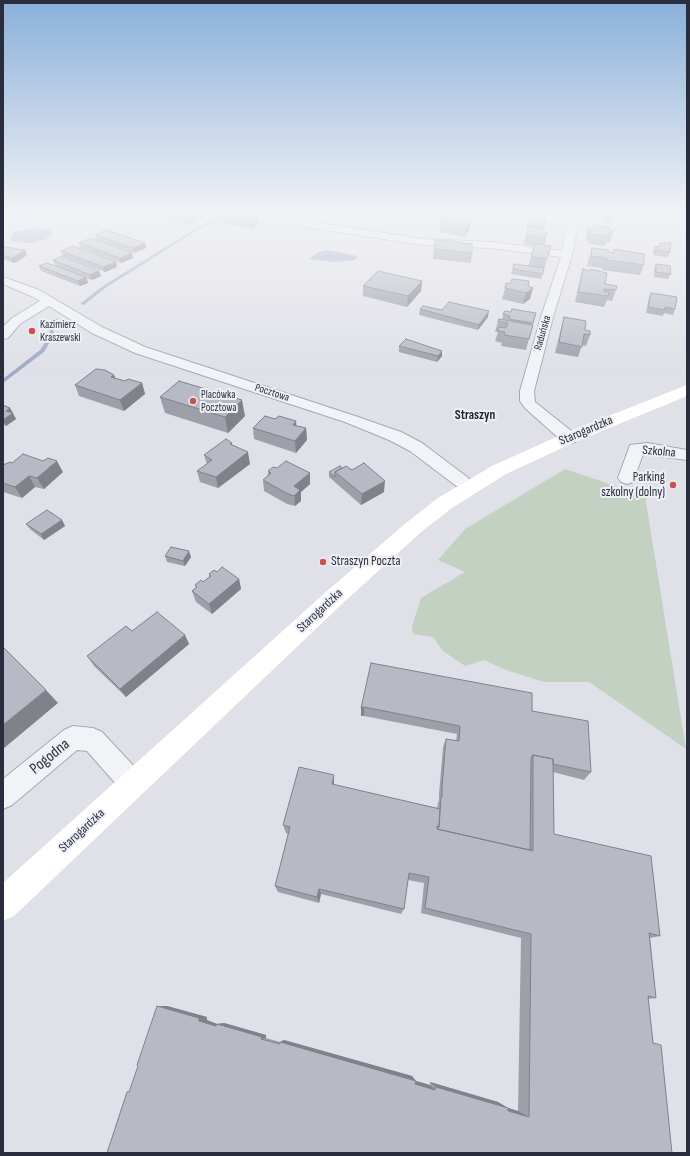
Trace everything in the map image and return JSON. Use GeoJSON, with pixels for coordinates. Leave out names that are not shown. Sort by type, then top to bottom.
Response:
{"type":"FeatureCollection","features":[{"type":"Feature","properties":{"kind":"main road","name":"Starogardzka"},"geometry":{"type":"LineString","coordinates":[[3,905],[373,563],[445,503],[499,470],[569,438],[687,390]]}},
{"type":"Feature","properties":{"kind":"street","name":"Raduńska"},"geometry":{"type":"LineString","coordinates":[[564,266],[528,387],[527,400],[530,406],[569,438]]}},
{"type":"Feature","properties":{"kind":"street","name":"Pocztowa"},"geometry":{"type":"LineString","coordinates":[[3,280],[35,293],[97,330],[140,350],[350,419],[395,436],[416,447],[469,488]]}},
{"type":"Feature","properties":{"kind":"street"},"geometry":{"type":"LineString","coordinates":[[3,335],[16,321],[50,302]]}},
{"type":"Feature","properties":{"kind":"street","name":"Szkolna"},"geometry":{"type":"LineString","coordinates":[[626,478],[636,449],[647,448],[687,455]]}},
{"type":"Feature","properties":{"kind":"street","name":"Pogodna"},"geometry":{"type":"LineString","coordinates":[[3,796],[73,738],[92,740],[133,784]]}},
{"type":"Feature","properties":{"kind":"green space"},"geometry":{"type":"Polygon","coordinates":[[[565,469],[645,496],[686,749],[589,682],[544,682],[506,670],[484,660],[465,666],[443,651],[433,637],[413,634],[412,626],[421,598],[465,572],[438,560],[465,529],[565,469]]]}},
{"type":"Feature","properties":{"kind":"building"},"geometry":{"type":"Polygon","coordinates":[[[39,266],[55,266],[86,277],[78,281],[39,266]]]}},
{"type":"Feature","properties":{"kind":"building"},"geometry":{"type":"Polygon","coordinates":[[[68,266],[87,266],[99,271],[90,275],[68,266]]]}},
{"type":"Feature","properties":{"kind":"building"},"geometry":{"type":"Polygon","coordinates":[[[514,266],[544,268],[543,274],[513,269],[514,266]]]}},
{"type":"Feature","properties":{"kind":"building"},"geometry":{"type":"Polygon","coordinates":[[[656,266],[670,266],[671,274],[656,272],[656,266]]]}},
{"type":"Feature","properties":{"kind":"building"},"geometry":{"type":"Polygon","coordinates":[[[583,269],[590,271],[591,269],[607,273],[605,284],[617,286],[616,290],[604,289],[604,292],[609,292],[608,296],[578,292],[583,269]]]}},
{"type":"Feature","properties":{"kind":"building"},"geometry":{"type":"Polygon","coordinates":[[[378,271],[422,281],[408,296],[363,286],[378,271]]]}},
{"type":"Feature","properties":{"kind":"building"},"geometry":{"type":"Polygon","coordinates":[[[512,279],[529,281],[528,286],[533,288],[526,293],[505,288],[506,283],[510,284],[512,279]]]}},
{"type":"Feature","properties":{"kind":"building"},"geometry":{"type":"Polygon","coordinates":[[[651,293],[677,297],[675,309],[665,307],[665,310],[648,307],[651,293]]]}},
{"type":"Feature","properties":{"kind":"building"},"geometry":{"type":"Polygon","coordinates":[[[449,302],[489,311],[479,325],[420,309],[423,306],[442,310],[449,302]]]}},
{"type":"Feature","properties":{"kind":"building"},"geometry":{"type":"Polygon","coordinates":[[[512,309],[536,313],[533,323],[509,319],[510,316],[503,314],[505,311],[511,312],[512,309]]]}},
{"type":"Feature","properties":{"kind":"building"},"geometry":{"type":"Polygon","coordinates":[[[564,317],[586,321],[585,330],[590,331],[590,335],[584,334],[582,347],[559,342],[564,317]]]}},
{"type":"Feature","properties":{"kind":"building"},"geometry":{"type":"Polygon","coordinates":[[[499,319],[533,325],[529,339],[504,335],[505,332],[498,331],[499,327],[506,328],[508,323],[498,321],[499,319]]]}},
{"type":"Feature","properties":{"kind":"building"},"geometry":{"type":"Polygon","coordinates":[[[406,339],[442,351],[438,356],[399,346],[406,339]]]}},
{"type":"Feature","properties":{"kind":"building"},"geometry":{"type":"Polygon","coordinates":[[[96,369],[105,370],[114,375],[111,377],[125,381],[128,379],[142,383],[120,400],[75,385],[96,369]]]}},
{"type":"Feature","properties":{"kind":"building"},"geometry":{"type":"Polygon","coordinates":[[[179,381],[242,400],[225,417],[160,397],[179,381]]]}},
{"type":"Feature","properties":{"kind":"building"},"geometry":{"type":"Polygon","coordinates":[[[5,406],[10,408],[6,411],[13,413],[3,420],[3,407],[5,406]]]}},
{"type":"Feature","properties":{"kind":"building"},"geometry":{"type":"Polygon","coordinates":[[[265,416],[275,419],[279,416],[296,421],[293,425],[306,428],[295,441],[253,428],[265,416]]]}},
{"type":"Feature","properties":{"kind":"building"},"geometry":{"type":"Polygon","coordinates":[[[226,439],[232,443],[230,444],[248,452],[216,477],[197,471],[212,460],[204,455],[226,439]]]}},
{"type":"Feature","properties":{"kind":"building"},"geometry":{"type":"Polygon","coordinates":[[[23,454],[43,461],[48,458],[57,461],[37,478],[29,476],[15,487],[3,483],[3,465],[10,462],[12,463],[23,454]]]}},
{"type":"Feature","properties":{"kind":"building"},"geometry":{"type":"Polygon","coordinates":[[[286,461],[310,473],[294,486],[300,490],[294,496],[263,480],[271,473],[268,471],[273,467],[277,468],[286,461]]]}},
{"type":"Feature","properties":{"kind":"building"},"geometry":{"type":"Polygon","coordinates":[[[364,463],[385,481],[362,494],[335,472],[346,466],[352,470],[364,463]]]}},
{"type":"Feature","properties":{"kind":"building"},"geometry":{"type":"Polygon","coordinates":[[[340,466],[342,468],[335,472],[335,477],[329,472],[340,466]]]}},
{"type":"Feature","properties":{"kind":"building"},"geometry":{"type":"Polygon","coordinates":[[[47,510],[62,520],[41,534],[26,524],[47,510]]]}},
{"type":"Feature","properties":{"kind":"building"},"geometry":{"type":"Polygon","coordinates":[[[171,547],[189,551],[183,561],[165,556],[171,547]]]}},
{"type":"Feature","properties":{"kind":"building"},"geometry":{"type":"Polygon","coordinates":[[[222,567],[239,579],[209,604],[192,591],[197,587],[195,585],[201,580],[203,582],[211,576],[209,574],[214,570],[217,572],[222,567]]]}},
{"type":"Feature","properties":{"kind":"building"},"geometry":{"type":"Polygon","coordinates":[[[157,612],[185,635],[120,689],[87,656],[126,626],[132,631],[157,612]]]}},
{"type":"Feature","properties":{"kind":"building"},"geometry":{"type":"Polygon","coordinates":[[[3,647],[46,690],[3,725],[3,647]]]}},
{"type":"Feature","properties":{"kind":"building"},"geometry":{"type":"Polygon","coordinates":[[[371,663],[532,693],[532,711],[588,721],[591,772],[553,764],[553,759],[533,755],[531,758],[530,850],[437,829],[439,827],[442,797],[446,739],[459,741],[460,726],[364,707],[361,708],[371,663]]]}},
{"type":"Feature","properties":{"kind":"building"},"geometry":{"type":"Polygon","coordinates":[[[533,755],[553,759],[554,834],[651,856],[660,936],[649,933],[656,998],[648,996],[653,1043],[661,1045],[672,1153],[107,1153],[127,1092],[129,1092],[138,1066],[137,1065],[157,1006],[199,1018],[199,1021],[216,1026],[217,1024],[262,1037],[261,1039],[280,1044],[280,1042],[416,1081],[415,1084],[435,1090],[436,1087],[508,1108],[508,1111],[529,1117],[531,934],[425,908],[429,877],[409,873],[404,909],[319,889],[317,897],[275,886],[290,827],[283,825],[299,767],[334,775],[332,784],[440,809],[439,827],[437,826],[437,829],[533,851],[533,755]]]}},
{"type":"Feature","properties":{"kind":"waterway"},"geometry":{"type":"LineString","coordinates":[[82,304],[104,287],[138,266]]}},
{"type":"Feature","properties":{"kind":"waterway"},"geometry":{"type":"LineString","coordinates":[[3,381],[42,351],[52,335],[51,325],[56,319]]}},
{"type":"Feature","properties":{"kind":"place","name":"Kazimierz Kraszewski"},"geometry":{"type":"Point","coordinates":[32,331]}},
{"type":"Feature","properties":{"kind":"place","name":"Placówka Pocztowa"},"geometry":{"type":"Point","coordinates":[193,401]}},
{"type":"Feature","properties":{"kind":"place","name":"Parking szkolny (dolny)"},"geometry":{"type":"Point","coordinates":[673,485]}},
{"type":"Feature","properties":{"kind":"place","name":"Straszyn Poczta"},"geometry":{"type":"Point","coordinates":[323,562]}},
{"type":"Feature","properties":{"kind":"district","name":"Straszyn"},"geometry":{"type":"Point","coordinates":[475,416]}}]}
